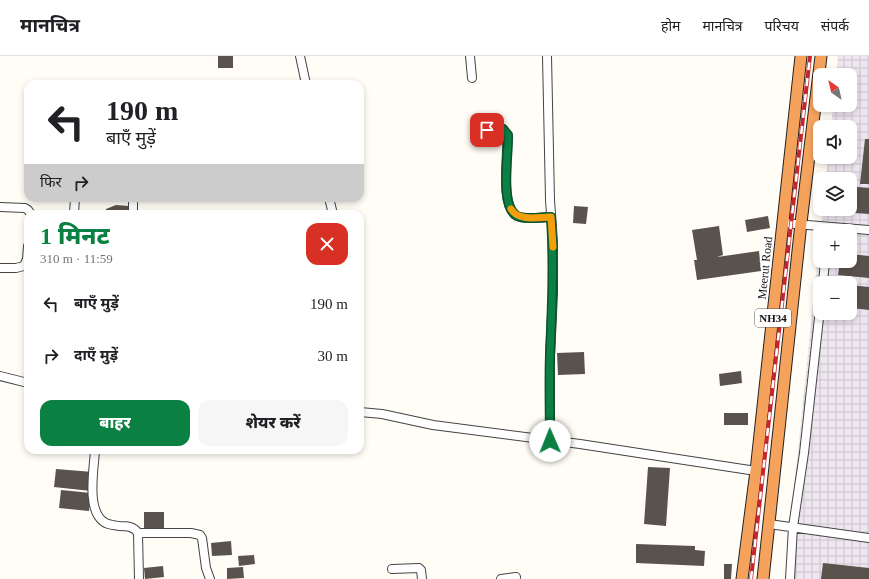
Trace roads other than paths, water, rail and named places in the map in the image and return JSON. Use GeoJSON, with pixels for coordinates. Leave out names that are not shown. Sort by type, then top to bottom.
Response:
{"type":"FeatureCollection","features":[{"type":"Feature","properties":{"kind":"highway","name":"Meerut Road"},"geometry":{"type":"LineString","coordinates":[[742,579],[756,471],[801,56]]}},
{"type":"Feature","properties":{"kind":"highway","name":"NH34"},"geometry":{"type":"LineString","coordinates":[[763,579],[801,223],[821,56]]}},
{"type":"Feature","properties":{"kind":"street"},"geometry":{"type":"LineString","coordinates":[[300,56],[305,80]]}},
{"type":"Feature","properties":{"kind":"street"},"geometry":{"type":"LineString","coordinates":[[470,56],[472,78]]}},
{"type":"Feature","properties":{"kind":"street"},"geometry":{"type":"LineString","coordinates":[[546,56],[553,242],[553,293],[550,357],[550,441]]}},
{"type":"Feature","properties":{"kind":"street"},"geometry":{"type":"LineString","coordinates":[[475,131],[503,129],[508,135],[506,191],[507,201],[513,212],[517,216],[523,218],[551,217]]}},
{"type":"Feature","properties":{"kind":"street"},"geometry":{"type":"LineString","coordinates":[[0,207],[25,208],[28,210]]}},
{"type":"Feature","properties":{"kind":"street"},"geometry":{"type":"LineString","coordinates":[[783,222],[813,225]]}},
{"type":"Feature","properties":{"kind":"street"},"geometry":{"type":"LineString","coordinates":[[857,229],[869,230]]}},
{"type":"Feature","properties":{"kind":"street"},"geometry":{"type":"LineString","coordinates":[[0,268],[16,268],[24,266]]}},
{"type":"Feature","properties":{"kind":"street"},"geometry":{"type":"LineString","coordinates":[[790,579],[793,528],[804,453],[819,320]]}},
{"type":"Feature","properties":{"kind":"street"},"geometry":{"type":"LineString","coordinates":[[0,376],[24,382]]}},
{"type":"Feature","properties":{"kind":"street"},"geometry":{"type":"LineString","coordinates":[[364,412],[382,414],[433,426],[667,457],[756,471]]}},
{"type":"Feature","properties":{"kind":"street"},"geometry":{"type":"LineString","coordinates":[[95,454],[93,499],[95,509],[98,516],[104,522],[133,527],[138,532],[139,579]]}},
{"type":"Feature","properties":{"kind":"street"},"geometry":{"type":"LineString","coordinates":[[769,524],[869,538]]}},
{"type":"Feature","properties":{"kind":"street"},"geometry":{"type":"LineString","coordinates":[[138,532],[191,533],[200,535],[202,538],[206,568],[210,579]]}},
{"type":"Feature","properties":{"kind":"street"},"geometry":{"type":"LineString","coordinates":[[392,569],[419,568],[422,570],[422,579]]}},
{"type":"Feature","properties":{"kind":"street"},"geometry":{"type":"LineString","coordinates":[[501,579],[516,577]]}},
{"type":"Feature","properties":{"kind":"railway"},"geometry":{"type":"LineString","coordinates":[[751,579],[810,56]]}}]}
